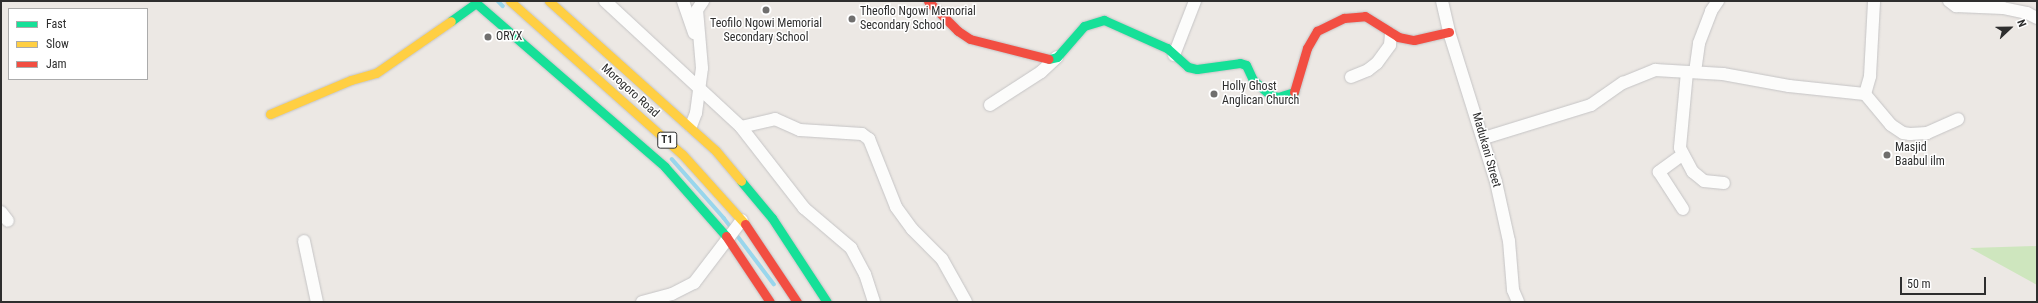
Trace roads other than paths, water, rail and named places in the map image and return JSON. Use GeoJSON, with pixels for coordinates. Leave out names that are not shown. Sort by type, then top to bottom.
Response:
{"type":"FeatureCollection","features":[{"type":"Feature","properties":{"kind":"main road","name":"Morogoro Road"},"geometry":{"type":"LineString","coordinates":[[510,1],[682,154],[742,220],[773,263],[797,302]]}},
{"type":"Feature","properties":{"kind":"main road","name":"Morogoro Road"},"geometry":{"type":"LineString","coordinates":[[549,1],[690,126],[721,156],[772,218],[827,302]]}},
{"type":"Feature","properties":{"kind":"main road"},"geometry":{"type":"LineString","coordinates":[[928,1],[958,31],[970,39],[1045,60],[1057,57],[1084,26],[1100,20],[1167,48],[1188,67],[1197,69],[1240,64],[1246,65],[1253,80],[1261,88],[1270,95],[1286,97],[1293,94],[1297,87],[1307,48],[1317,31],[1354,15],[1365,16],[1391,34],[1414,40],[1449,32]]}},
{"type":"Feature","properties":{"kind":"main road"},"geometry":{"type":"LineString","coordinates":[[270,114],[351,80],[376,73],[476,2],[665,167],[729,239],[770,302]]}},
{"type":"Feature","properties":{"kind":"street"},"geometry":{"type":"LineString","coordinates":[[605,1],[741,128],[804,208],[851,248],[865,274],[874,302]]}},
{"type":"Feature","properties":{"kind":"street"},"geometry":{"type":"LineString","coordinates":[[683,1],[703,53]]}},
{"type":"Feature","properties":{"kind":"street"},"geometry":{"type":"LineString","coordinates":[[690,126],[696,112],[703,53],[697,10],[703,1]]}},
{"type":"Feature","properties":{"kind":"street"},"geometry":{"type":"LineString","coordinates":[[1174,54],[1195,1]]}},
{"type":"Feature","properties":{"kind":"street","name":"Madukani Street"},"geometry":{"type":"LineString","coordinates":[[1442,1],[1449,32],[1484,138],[1509,241],[1513,290],[1518,302]]}},
{"type":"Feature","properties":{"kind":"street"},"geometry":{"type":"LineString","coordinates":[[1718,1],[1711,11],[1699,43],[1691,72],[1680,148],[1682,155],[1693,172],[1704,181],[1724,183]]}},
{"type":"Feature","properties":{"kind":"street"},"geometry":{"type":"LineString","coordinates":[[1865,94],[1870,76],[1874,1]]}},
{"type":"Feature","properties":{"kind":"street"},"geometry":{"type":"LineString","coordinates":[[1949,1],[1956,6],[2003,8],[2027,13],[2037,18]]}},
{"type":"Feature","properties":{"kind":"street"},"geometry":{"type":"LineString","coordinates":[[1351,77],[1368,70],[1377,63],[1390,45],[1391,34]]}},
{"type":"Feature","properties":{"kind":"street"},"geometry":{"type":"LineString","coordinates":[[990,105],[1041,72],[1057,57]]}},
{"type":"Feature","properties":{"kind":"street"},"geometry":{"type":"LineString","coordinates":[[1484,138],[1591,105],[1623,83],[1655,70],[1691,72],[1865,94],[1891,124],[1903,133],[1927,133],[1958,119]]}},
{"type":"Feature","properties":{"kind":"street"},"geometry":{"type":"LineString","coordinates":[[741,128],[775,119],[800,130],[862,134],[869,139],[896,207],[912,230],[942,259],[966,302]]}},
{"type":"Feature","properties":{"kind":"street"},"geometry":{"type":"LineString","coordinates":[[1682,155],[1658,172],[1683,209]]}},
{"type":"Feature","properties":{"kind":"street"},"geometry":{"type":"LineString","coordinates":[[642,302],[654,300],[694,283],[742,220]]}},
{"type":"Feature","properties":{"kind":"street"},"geometry":{"type":"LineString","coordinates":[[304,240],[317,302]]}},
{"type":"Feature","properties":{"kind":"waterway"},"geometry":{"type":"LineString","coordinates":[[498,1],[503,6]]}},
{"type":"Feature","properties":{"kind":"waterway"},"geometry":{"type":"LineString","coordinates":[[672,159],[724,218],[774,284]]}},
{"type":"Feature","properties":{"kind":"place","name":"Teofilo Ngowi Memorial Secondary School"},"geometry":{"type":"Point","coordinates":[766,10]}},
{"type":"Feature","properties":{"kind":"place","name":"Theoflo Ngowi Memorial Secondary School"},"geometry":{"type":"Point","coordinates":[852,19]}},
{"type":"Feature","properties":{"kind":"place","name":"ORYX"},"geometry":{"type":"Point","coordinates":[488,37]}},
{"type":"Feature","properties":{"kind":"place","name":"Holly Ghost Anglican Church"},"geometry":{"type":"Point","coordinates":[1214,94]}},
{"type":"Feature","properties":{"kind":"place","name":"Masjid Baabul ilm"},"geometry":{"type":"Point","coordinates":[1887,155]}}]}
